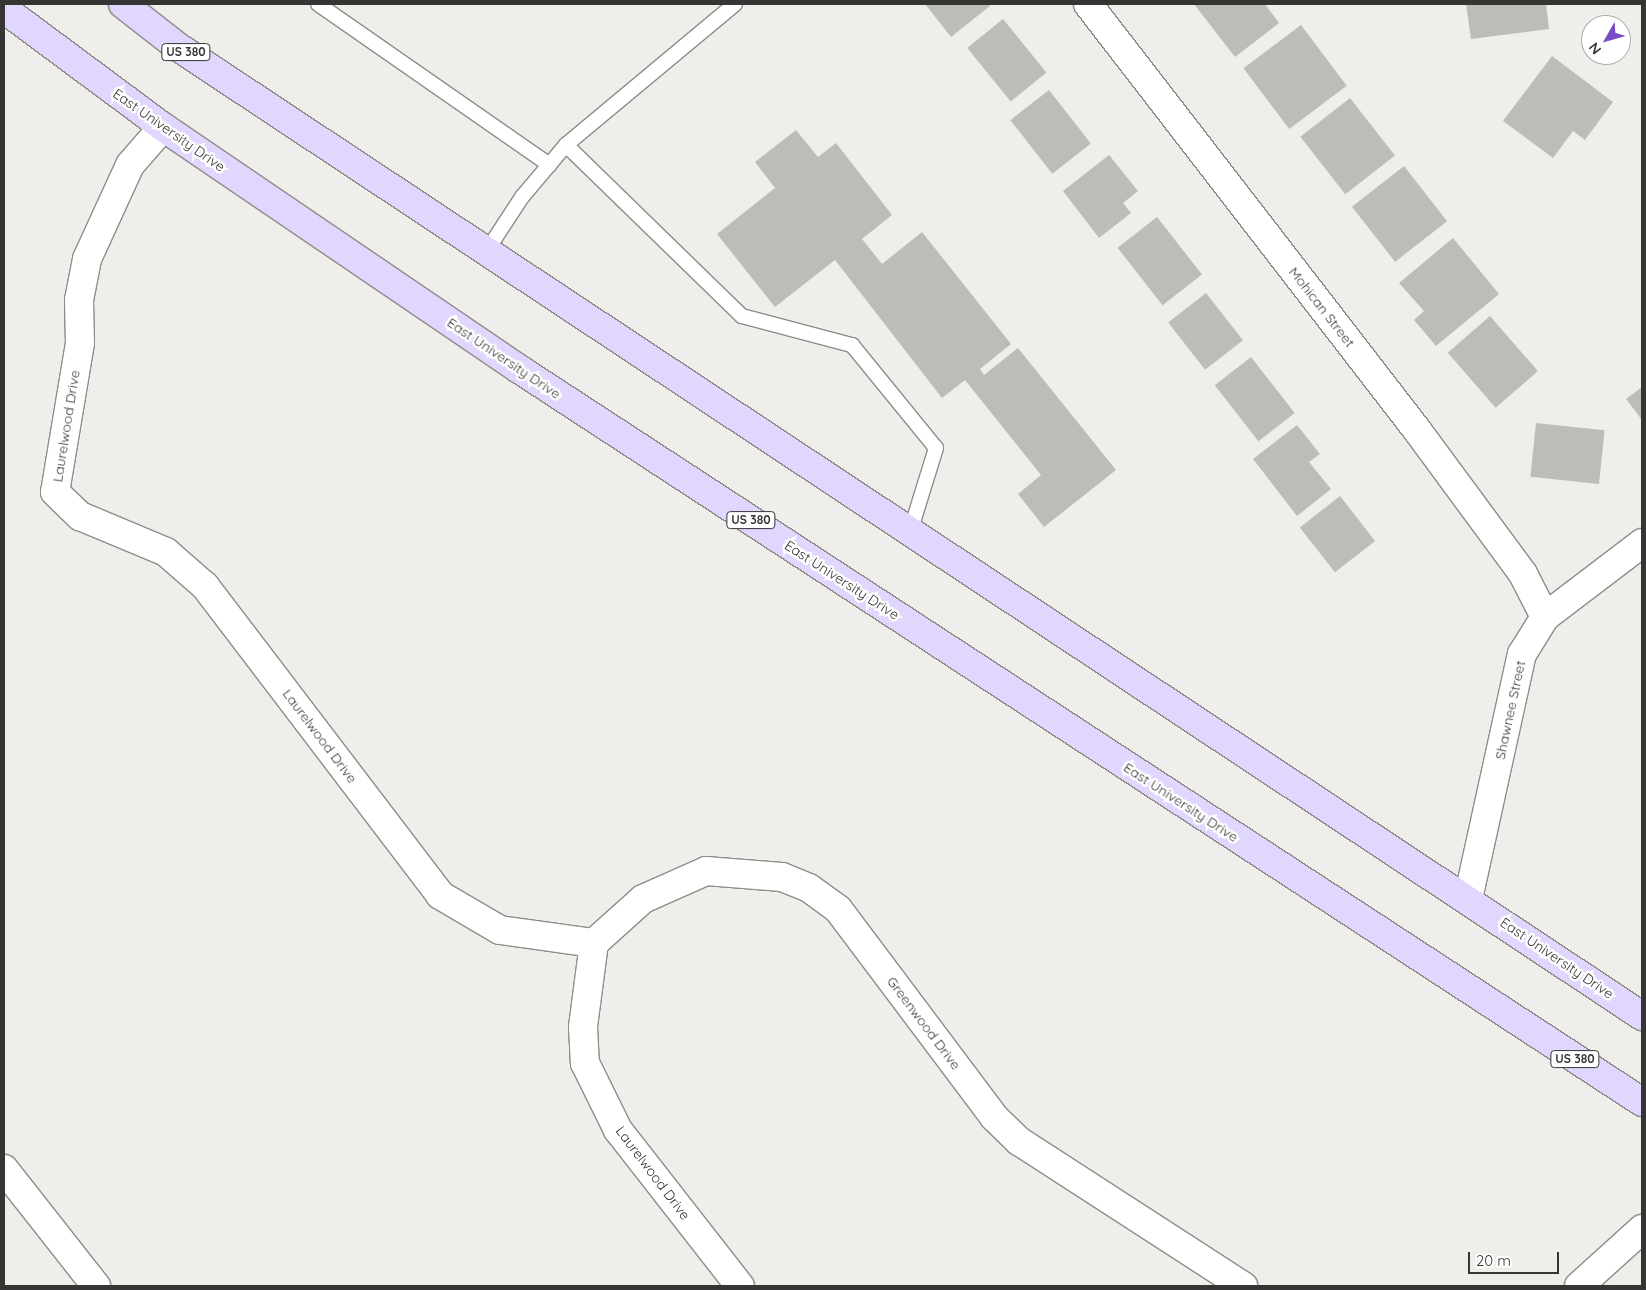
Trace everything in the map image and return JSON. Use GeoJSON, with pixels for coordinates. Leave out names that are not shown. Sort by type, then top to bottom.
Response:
{"type":"FeatureCollection","features":[{"type":"Feature","properties":{"kind":"main road","name":"East University Drive"},"geometry":{"type":"LineString","coordinates":[[123,4],[178,47],[1468,899],[1642,1016]]}},
{"type":"Feature","properties":{"kind":"main road","name":"East University Drive"},"geometry":{"type":"LineString","coordinates":[[4,8],[163,127],[519,369],[1642,1102]]}},
{"type":"Feature","properties":{"kind":"street","name":"Mohican Street"},"geometry":{"type":"LineString","coordinates":[[1088,4],[1417,430],[1523,574],[1545,617]]}},
{"type":"Feature","properties":{"kind":"street","name":"Laurelwood Drive"},"geometry":{"type":"LineString","coordinates":[[163,127],[130,165],[87,259],[79,300],[80,343],[55,492],[80,516],[166,552],[206,586],[440,895],[500,930],[594,943],[583,1027],[585,1063],[618,1130],[740,1286]]}},
{"type":"Feature","properties":{"kind":"street","name":"Shawnee Street"},"geometry":{"type":"LineString","coordinates":[[1468,899],[1522,654],[1545,617],[1642,543]]}},
{"type":"Feature","properties":{"kind":"street","name":"Greenwood Drive"},"geometry":{"type":"LineString","coordinates":[[594,943],[643,899],[706,871],[782,877],[809,888],[838,909],[994,1117],[1019,1141],[1242,1286]]}},
{"type":"Feature","properties":{"kind":"street"},"geometry":{"type":"LineString","coordinates":[[4,1169],[96,1286]]}},
{"type":"Feature","properties":{"kind":"street"},"geometry":{"type":"LineString","coordinates":[[1579,1286],[1642,1229]]}},
{"type":"Feature","properties":{"kind":"lane"},"geometry":{"type":"LineString","coordinates":[[318,4],[550,165]]}},
{"type":"Feature","properties":{"kind":"lane"},"geometry":{"type":"LineString","coordinates":[[486,252],[566,145],[734,4]]}},
{"type":"Feature","properties":{"kind":"lane"},"geometry":{"type":"LineString","coordinates":[[566,145],[742,316],[852,345],[936,448],[910,532]]}},
{"type":"Feature","properties":{"kind":"building"},"geometry":{"type":"Polygon","coordinates":[[[925,4],[988,4],[990,6],[951,37],[925,4]]]}},
{"type":"Feature","properties":{"kind":"building"},"geometry":{"type":"Polygon","coordinates":[[[1194,4],[1265,4],[1279,23],[1235,57],[1194,4]]]}},
{"type":"Feature","properties":{"kind":"building"},"geometry":{"type":"Polygon","coordinates":[[[1466,4],[1546,4],[1549,29],[1471,39],[1466,4]]]}},
{"type":"Feature","properties":{"kind":"building"},"geometry":{"type":"Polygon","coordinates":[[[1003,19],[1046,73],[1011,102],[967,48],[1003,19]]]}},
{"type":"Feature","properties":{"kind":"building"},"geometry":{"type":"Polygon","coordinates":[[[1301,25],[1347,86],[1289,129],[1243,68],[1301,25]]]}},
{"type":"Feature","properties":{"kind":"building"},"geometry":{"type":"Polygon","coordinates":[[[1552,56],[1613,102],[1585,140],[1573,131],[1553,158],[1503,121],[1552,56]]]}},
{"type":"Feature","properties":{"kind":"building"},"geometry":{"type":"Polygon","coordinates":[[[1049,90],[1091,144],[1052,174],[1010,120],[1049,90]]]}},
{"type":"Feature","properties":{"kind":"building"},"geometry":{"type":"Polygon","coordinates":[[[1350,98],[1395,156],[1345,194],[1300,137],[1350,98]]]}},
{"type":"Feature","properties":{"kind":"building"},"geometry":{"type":"Polygon","coordinates":[[[796,130],[818,157],[836,143],[892,215],[862,239],[882,264],[922,232],[1011,344],[980,369],[984,375],[1018,348],[1116,470],[1044,527],[1018,494],[1041,475],[965,380],[942,398],[835,260],[775,307],[717,234],[775,188],[755,162],[796,130]]]}},
{"type":"Feature","properties":{"kind":"building"},"geometry":{"type":"Polygon","coordinates":[[[1109,155],[1138,191],[1123,203],[1131,213],[1099,238],[1063,191],[1109,155]]]}},
{"type":"Feature","properties":{"kind":"building"},"geometry":{"type":"Polygon","coordinates":[[[1404,166],[1447,221],[1395,262],[1352,207],[1404,166]]]}},
{"type":"Feature","properties":{"kind":"building"},"geometry":{"type":"Polygon","coordinates":[[[1157,217],[1202,275],[1163,305],[1118,248],[1157,217]]]}},
{"type":"Feature","properties":{"kind":"building"},"geometry":{"type":"Polygon","coordinates":[[[1453,238],[1499,294],[1436,346],[1414,320],[1424,311],[1399,283],[1453,238]]]}},
{"type":"Feature","properties":{"kind":"building"},"geometry":{"type":"Polygon","coordinates":[[[1206,293],[1243,340],[1205,370],[1168,323],[1206,293]]]}},
{"type":"Feature","properties":{"kind":"building"},"geometry":{"type":"Polygon","coordinates":[[[1490,316],[1538,371],[1496,408],[1448,353],[1490,316]]]}},
{"type":"Feature","properties":{"kind":"building"},"geometry":{"type":"Polygon","coordinates":[[[1251,357],[1295,413],[1258,441],[1215,385],[1251,357]]]}},
{"type":"Feature","properties":{"kind":"building"},"geometry":{"type":"Polygon","coordinates":[[[1642,387],[1642,420],[1626,399],[1642,387]]]}},
{"type":"Feature","properties":{"kind":"building"},"geometry":{"type":"Polygon","coordinates":[[[1536,423],[1605,430],[1599,484],[1530,477],[1536,423]]]}},
{"type":"Feature","properties":{"kind":"building"},"geometry":{"type":"Polygon","coordinates":[[[1297,425],[1320,454],[1309,462],[1331,489],[1297,516],[1253,459],[1297,425]]]}},
{"type":"Feature","properties":{"kind":"building"},"geometry":{"type":"Polygon","coordinates":[[[1340,496],[1375,541],[1335,572],[1300,527],[1340,496]]]}}]}
